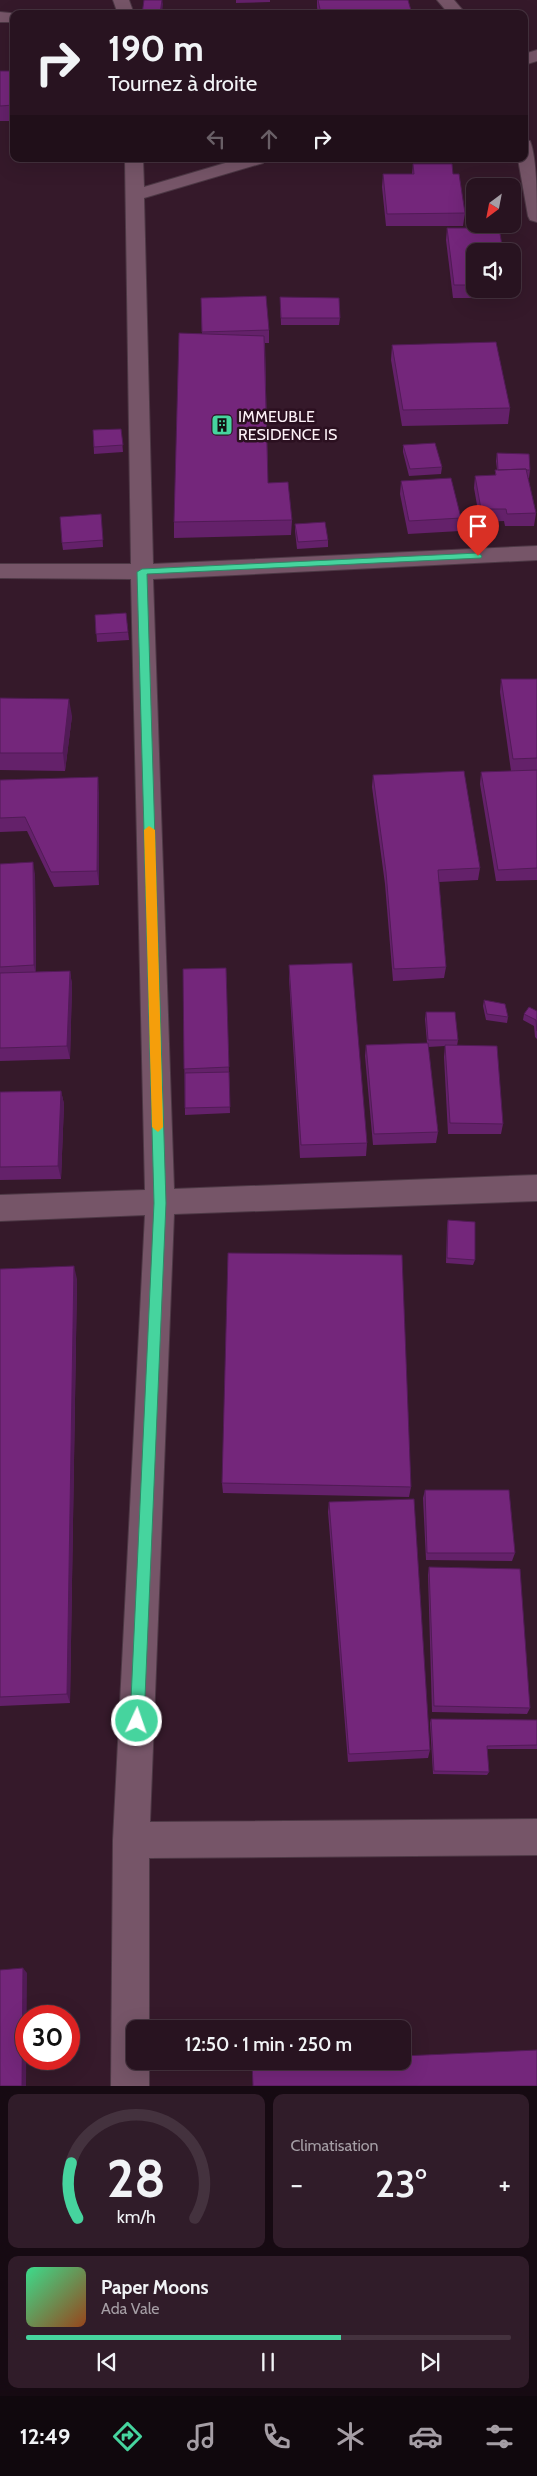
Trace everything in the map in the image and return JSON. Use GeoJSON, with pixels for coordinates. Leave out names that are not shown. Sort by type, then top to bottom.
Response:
{"type":"FeatureCollection","features":[{"type":"Feature","properties":{"kind":"street"},"geometry":{"type":"LineString","coordinates":[[445,0],[454,10]]}},
{"type":"Feature","properties":{"kind":"street"},"geometry":{"type":"LineString","coordinates":[[130,2086],[131,1840],[160,1203],[142,572],[134,162]]}},
{"type":"Feature","properties":{"kind":"street"},"geometry":{"type":"LineString","coordinates":[[134,195],[247,162]]}},
{"type":"Feature","properties":{"kind":"street"},"geometry":{"type":"LineString","coordinates":[[527,162],[537,216]]}},
{"type":"Feature","properties":{"kind":"street"},"geometry":{"type":"LineString","coordinates":[[0,571],[142,572],[537,553]]}},
{"type":"Feature","properties":{"kind":"street"},"geometry":{"type":"LineString","coordinates":[[0,1208],[537,1188]]}},
{"type":"Feature","properties":{"kind":"street"},"geometry":{"type":"LineString","coordinates":[[131,1840],[537,1837]]}},
{"type":"Feature","properties":{"kind":"building"},"geometry":{"type":"Polygon","coordinates":[[[144,0],[162,0],[161,10],[143,10],[144,0]]]}},
{"type":"Feature","properties":{"kind":"building"},"geometry":{"type":"Polygon","coordinates":[[[318,0],[408,0],[411,10],[320,10],[318,0]]]}},
{"type":"Feature","properties":{"kind":"building"},"geometry":{"type":"Polygon","coordinates":[[[0,71],[10,71],[10,105],[0,106],[0,71]]]}},
{"type":"Feature","properties":{"kind":"building"},"geometry":{"type":"Polygon","coordinates":[[[413,164],[452,164],[453,174],[459,174],[465,213],[387,214],[383,174],[414,174],[413,164]]]}},
{"type":"Feature","properties":{"kind":"building"},"geometry":{"type":"Polygon","coordinates":[[[447,228],[466,228],[466,233],[500,233],[502,243],[466,243],[466,285],[454,285],[447,228]]]}},
{"type":"Feature","properties":{"kind":"building"},"geometry":{"type":"Polygon","coordinates":[[[266,296],[269,330],[202,332],[201,298],[266,296]]]}},
{"type":"Feature","properties":{"kind":"building"},"geometry":{"type":"Polygon","coordinates":[[[280,297],[339,298],[340,318],[281,318],[280,297]]]}},
{"type":"Feature","properties":{"kind":"building","name":"IMMEUBLE RESIDENCE IS"},"geometry":{"type":"Polygon","coordinates":[[[179,333],[264,336],[268,483],[288,482],[292,520],[174,522],[179,333]]]}},
{"type":"Feature","properties":{"kind":"building"},"geometry":{"type":"Polygon","coordinates":[[[496,342],[510,408],[403,410],[392,345],[496,342]]]}},
{"type":"Feature","properties":{"kind":"building"},"geometry":{"type":"Polygon","coordinates":[[[121,429],[123,445],[94,447],[93,430],[121,429]]]}},
{"type":"Feature","properties":{"kind":"building"},"geometry":{"type":"Polygon","coordinates":[[[435,443],[442,467],[410,469],[403,445],[435,443]]]}},
{"type":"Feature","properties":{"kind":"building"},"geometry":{"type":"Polygon","coordinates":[[[497,453],[529,454],[530,470],[498,470],[497,453]]]}},
{"type":"Feature","properties":{"kind":"building"},"geometry":{"type":"Polygon","coordinates":[[[526,469],[536,513],[507,514],[506,509],[481,509],[475,476],[496,475],[495,470],[526,469]]]}},
{"type":"Feature","properties":{"kind":"building"},"geometry":{"type":"Polygon","coordinates":[[[451,478],[461,518],[409,521],[401,481],[451,478]]]}},
{"type":"Feature","properties":{"kind":"building"},"geometry":{"type":"Polygon","coordinates":[[[101,514],[103,540],[62,543],[60,517],[101,514]]]}},
{"type":"Feature","properties":{"kind":"building"},"geometry":{"type":"Polygon","coordinates":[[[325,522],[328,540],[298,542],[295,524],[325,522]]]}},
{"type":"Feature","properties":{"kind":"building"},"geometry":{"type":"Polygon","coordinates":[[[126,613],[128,632],[96,634],[95,615],[126,613]]]}},
{"type":"Feature","properties":{"kind":"building"},"geometry":{"type":"Polygon","coordinates":[[[501,679],[537,679],[537,758],[513,759],[501,679]]]}},
{"type":"Feature","properties":{"kind":"building"},"geometry":{"type":"Polygon","coordinates":[[[0,698],[69,699],[63,753],[0,753],[0,698]]]}},
{"type":"Feature","properties":{"kind":"building"},"geometry":{"type":"Polygon","coordinates":[[[537,770],[537,868],[498,870],[481,772],[537,770]]]}},
{"type":"Feature","properties":{"kind":"building"},"geometry":{"type":"Polygon","coordinates":[[[464,771],[480,868],[438,870],[446,967],[394,969],[386,872],[373,775],[464,771]]]}},
{"type":"Feature","properties":{"kind":"building"},"geometry":{"type":"Polygon","coordinates":[[[98,777],[97,871],[51,872],[25,817],[0,818],[0,780],[98,777]]]}},
{"type":"Feature","properties":{"kind":"building"},"geometry":{"type":"Polygon","coordinates":[[[33,862],[34,965],[0,967],[0,864],[33,862]]]}},
{"type":"Feature","properties":{"kind":"building"},"geometry":{"type":"Polygon","coordinates":[[[352,963],[367,1143],[301,1145],[289,965],[352,963]]]}},
{"type":"Feature","properties":{"kind":"building"},"geometry":{"type":"Polygon","coordinates":[[[226,968],[229,1067],[184,1069],[183,969],[226,968]]]}},
{"type":"Feature","properties":{"kind":"building"},"geometry":{"type":"Polygon","coordinates":[[[70,971],[67,1046],[0,1048],[0,973],[70,971]]]}},
{"type":"Feature","properties":{"kind":"building"},"geometry":{"type":"Polygon","coordinates":[[[484,1000],[505,1004],[508,1017],[487,1014],[484,1000]]]}},
{"type":"Feature","properties":{"kind":"building"},"geometry":{"type":"Polygon","coordinates":[[[529,1007],[537,1011],[537,1031],[536,1020],[524,1014],[529,1007]]]}},
{"type":"Feature","properties":{"kind":"building"},"geometry":{"type":"Polygon","coordinates":[[[426,1012],[455,1012],[458,1040],[428,1040],[426,1012]]]}},
{"type":"Feature","properties":{"kind":"building"},"geometry":{"type":"Polygon","coordinates":[[[428,1043],[438,1132],[374,1134],[366,1045],[428,1043]]]}},
{"type":"Feature","properties":{"kind":"building"},"geometry":{"type":"Polygon","coordinates":[[[445,1045],[497,1046],[503,1124],[450,1123],[445,1045]]]}},
{"type":"Feature","properties":{"kind":"building"},"geometry":{"type":"Polygon","coordinates":[[[229,1072],[230,1107],[185,1108],[185,1073],[229,1072]]]}},
{"type":"Feature","properties":{"kind":"building"},"geometry":{"type":"Polygon","coordinates":[[[61,1091],[58,1166],[0,1167],[0,1092],[61,1091]]]}},
{"type":"Feature","properties":{"kind":"building"},"geometry":{"type":"Polygon","coordinates":[[[448,1220],[475,1222],[475,1260],[447,1258],[448,1220]]]}},
{"type":"Feature","properties":{"kind":"building"},"geometry":{"type":"Polygon","coordinates":[[[228,1253],[402,1255],[411,1487],[222,1483],[228,1253]]]}},
{"type":"Feature","properties":{"kind":"building"},"geometry":{"type":"Polygon","coordinates":[[[74,1266],[67,1694],[0,1697],[0,1269],[74,1266]]]}},
{"type":"Feature","properties":{"kind":"building"},"geometry":{"type":"Polygon","coordinates":[[[425,1490],[509,1490],[515,1553],[427,1553],[425,1490]]]}},
{"type":"Feature","properties":{"kind":"building"},"geometry":{"type":"Polygon","coordinates":[[[414,1499],[430,1750],[349,1754],[329,1502],[414,1499]]]}},
{"type":"Feature","properties":{"kind":"building"},"geometry":{"type":"Polygon","coordinates":[[[429,1567],[520,1569],[530,1708],[434,1706],[429,1567]]]}},
{"type":"Feature","properties":{"kind":"building"},"geometry":{"type":"Polygon","coordinates":[[[431,1719],[537,1720],[537,1745],[487,1746],[489,1772],[434,1771],[431,1719]]]}},
{"type":"Feature","properties":{"kind":"building"},"geometry":{"type":"Polygon","coordinates":[[[23,1968],[23,2005],[15,2005],[15,2070],[22,2070],[22,2086],[0,2086],[0,1970],[23,1968]]]}},
{"type":"Feature","properties":{"kind":"building"},"geometry":{"type":"Polygon","coordinates":[[[537,2050],[537,2086],[253,2086],[252,2070],[411,2070],[411,2056],[537,2050]]]}},
{"type":"Feature","properties":{"kind":"slow traffic"},"geometry":{"type":"LineString","coordinates":[[149,830],[158,1127]]}},
{"type":"Feature","properties":{"kind":"place","name":"IMMEUBLE RESIDENCE IS"},"geometry":{"type":"Point","coordinates":[222,425]}},
{"type":"Feature","properties":{"kind":"route"},"geometry":{"type":"LineString","coordinates":[[137,1721],[160,1203],[142,572],[478,556]]}}]}
